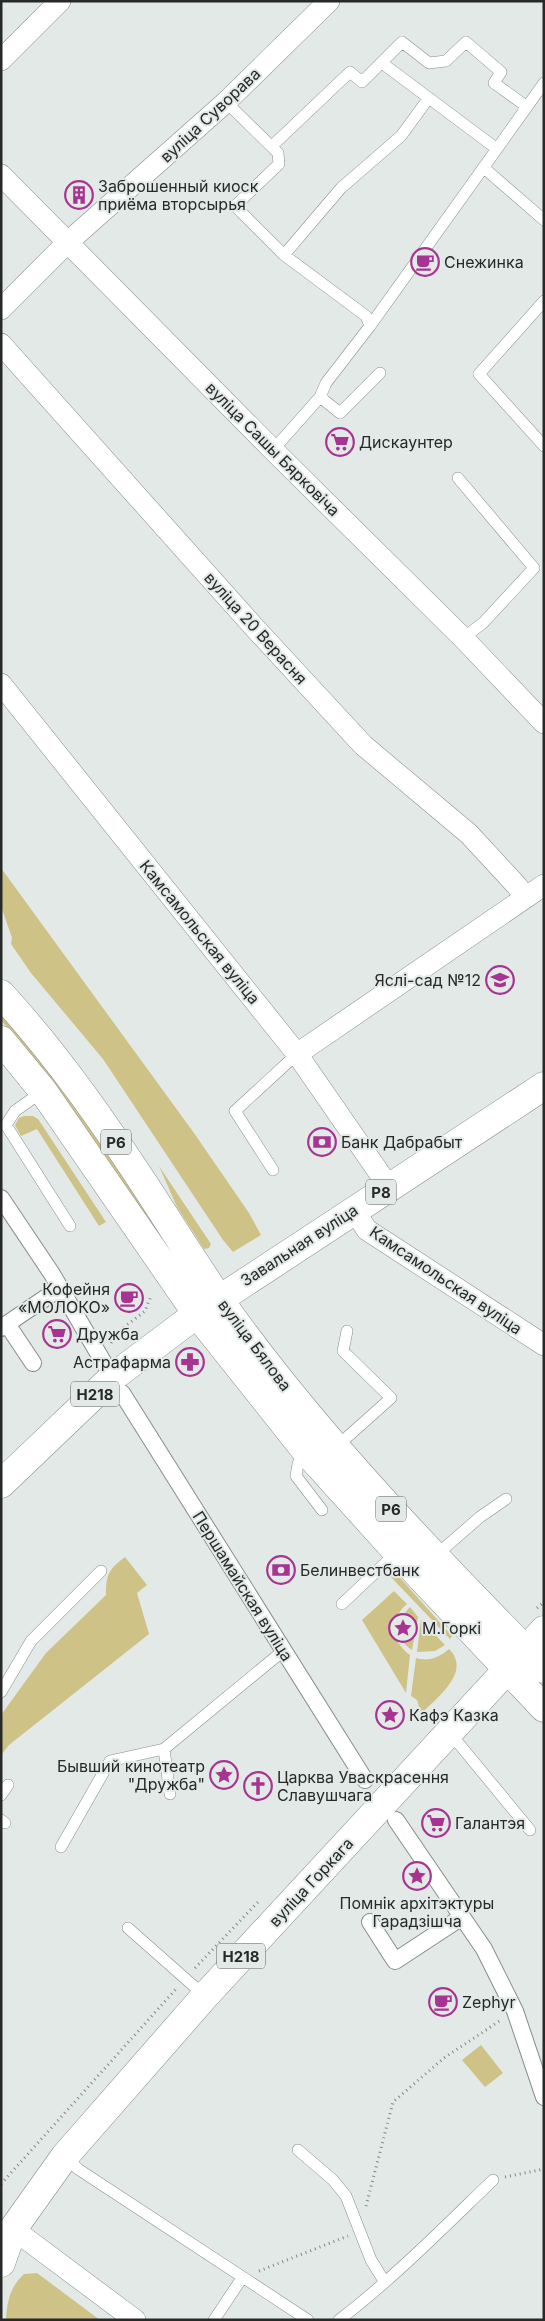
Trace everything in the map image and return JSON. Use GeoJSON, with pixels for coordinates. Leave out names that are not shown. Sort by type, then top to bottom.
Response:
{"type":"FeatureCollection","features":[{"type":"Feature","properties":{"kind":"main road","name":"вуліца Бялова"},"geometry":{"type":"LineString","coordinates":[[1,994],[25,1021],[105,1125],[242,1331],[336,1448],[434,1557],[525,1663],[544,1708]]}},
{"type":"Feature","properties":{"kind":"main road","name":"вуліца Бялова"},"geometry":{"type":"LineString","coordinates":[[1,1040],[43,1091],[197,1314],[305,1450],[397,1552],[525,1663]]}},
{"type":"Feature","properties":{"kind":"main road","name":"Завальная вуліца"},"geometry":{"type":"LineString","coordinates":[[1,1484],[113,1377],[197,1314],[354,1209],[544,1086]]}},
{"type":"Feature","properties":{"kind":"main road","name":"вуліца Горкага"},"geometry":{"type":"LineString","coordinates":[[1,2263],[13,2229],[65,2156],[205,1996],[450,1732],[525,1663],[544,1630]]}},
{"type":"Feature","properties":{"kind":"street"},"geometry":{"type":"LineString","coordinates":[[1,60],[60,1]]}},
{"type":"Feature","properties":{"kind":"street","name":"вуліца Суворава"},"geometry":{"type":"LineString","coordinates":[[1,308],[68,242],[226,102],[329,1]]}},
{"type":"Feature","properties":{"kind":"street","name":"вуліца Сашы Бярковіча"},"geometry":{"type":"LineString","coordinates":[[1,175],[273,450],[463,638],[544,723]]}},
{"type":"Feature","properties":{"kind":"street","name":"вуліца 20 Верасня"},"geometry":{"type":"LineString","coordinates":[[1,344],[252,626],[363,745],[469,834],[525,897]]}},
{"type":"Feature","properties":{"kind":"street","name":"Камсамольская вуліца"},"geometry":{"type":"LineString","coordinates":[[1,684],[297,1054],[389,1187]]}},
{"type":"Feature","properties":{"kind":"street"},"geometry":{"type":"LineString","coordinates":[[297,1054],[544,885]]}},
{"type":"Feature","properties":{"kind":"street"},"geometry":{"type":"LineString","coordinates":[[1,1198],[60,1288],[103,1362]]}},
{"type":"Feature","properties":{"kind":"street","name":"Камсамольская вуліца"},"geometry":{"type":"LineString","coordinates":[[354,1209],[367,1230],[544,1345]]}},
{"type":"Feature","properties":{"kind":"street"},"geometry":{"type":"LineString","coordinates":[[33,1363],[4,1326],[60,1288]]}},
{"type":"Feature","properties":{"kind":"street","name":"Першамайская вуліца"},"geometry":{"type":"LineString","coordinates":[[122,1393],[365,1780]]}},
{"type":"Feature","properties":{"kind":"street"},"geometry":{"type":"LineString","coordinates":[[396,1820],[484,1949],[516,2011],[544,2098]]}},
{"type":"Feature","properties":{"kind":"street"},"geometry":{"type":"LineString","coordinates":[[370,1922],[396,1961],[462,1917]]}},
{"type":"Feature","properties":{"kind":"street"},"geometry":{"type":"LineString","coordinates":[[13,2229],[135,2320]]}},
{"type":"Feature","properties":{"kind":"lane"},"geometry":{"type":"LineString","coordinates":[[272,146],[350,72],[362,82],[402,42],[429,63],[446,61],[466,42],[500,72],[494,83],[526,106]]}},
{"type":"Feature","properties":{"kind":"lane"},"geometry":{"type":"LineString","coordinates":[[382,63],[497,150]]}},
{"type":"Feature","properties":{"kind":"lane"},"geometry":{"type":"LineString","coordinates":[[273,450],[320,397],[326,382],[370,326],[544,83]]}},
{"type":"Feature","properties":{"kind":"lane"},"geometry":{"type":"LineString","coordinates":[[284,255],[341,188],[401,136],[428,98]]}},
{"type":"Feature","properties":{"kind":"lane"},"geometry":{"type":"LineString","coordinates":[[226,102],[278,153],[279,164],[235,206],[284,255],[366,316],[370,326]]}},
{"type":"Feature","properties":{"kind":"lane"},"geometry":{"type":"LineString","coordinates":[[484,168],[543,217]]}},
{"type":"Feature","properties":{"kind":"lane"},"geometry":{"type":"LineString","coordinates":[[544,301],[479,374],[544,446]]}},
{"type":"Feature","properties":{"kind":"lane"},"geometry":{"type":"LineString","coordinates":[[320,397],[340,413],[380,373]]}},
{"type":"Feature","properties":{"kind":"lane"},"geometry":{"type":"LineString","coordinates":[[458,478],[534,568],[483,623],[463,638]]}},
{"type":"Feature","properties":{"kind":"lane"},"geometry":{"type":"LineString","coordinates":[[273,1170],[235,1112],[297,1054]]}},
{"type":"Feature","properties":{"kind":"lane"},"geometry":{"type":"LineString","coordinates":[[43,1091],[15,1112],[6,1125],[10,1135],[23,1151],[70,1226]]}},
{"type":"Feature","properties":{"kind":"lane"},"geometry":{"type":"LineString","coordinates":[[336,1448],[391,1398],[343,1351],[347,1331]]}},
{"type":"Feature","properties":{"kind":"lane"},"geometry":{"type":"LineString","coordinates":[[305,1450],[298,1464],[296,1476],[322,1510]]}},
{"type":"Feature","properties":{"kind":"lane"},"geometry":{"type":"LineString","coordinates":[[434,1557],[480,1517],[506,1499]]}},
{"type":"Feature","properties":{"kind":"lane"},"geometry":{"type":"LineString","coordinates":[[342,1604],[397,1552]]}},
{"type":"Feature","properties":{"kind":"lane"},"geometry":{"type":"LineString","coordinates":[[1,1692],[31,1641],[101,1571]]}},
{"type":"Feature","properties":{"kind":"lane"},"geometry":{"type":"LineString","coordinates":[[61,1847],[110,1761],[164,1749],[284,1651]]}},
{"type":"Feature","properties":{"kind":"lane"},"geometry":{"type":"LineString","coordinates":[[450,1732],[530,1830]]}},
{"type":"Feature","properties":{"kind":"lane"},"geometry":{"type":"LineString","coordinates":[[164,1749],[170,1794]]}},
{"type":"Feature","properties":{"kind":"lane"},"geometry":{"type":"LineString","coordinates":[[1,1795],[8,1785]]}},
{"type":"Feature","properties":{"kind":"lane"},"geometry":{"type":"LineString","coordinates":[[128,1928],[205,1996]]}},
{"type":"Feature","properties":{"kind":"lane"},"geometry":{"type":"LineString","coordinates":[[298,2150],[333,2180],[346,2196],[371,2260],[384,2281]]}},
{"type":"Feature","properties":{"kind":"lane"},"geometry":{"type":"LineString","coordinates":[[65,2156],[78,2169],[308,2320]]}},
{"type":"Feature","properties":{"kind":"lane"},"geometry":{"type":"LineString","coordinates":[[339,2320],[424,2247],[493,2180]]}},
{"type":"Feature","properties":{"kind":"lane"},"geometry":{"type":"LineString","coordinates":[[214,2320],[242,2278]]}},
{"type":"Feature","properties":{"kind":"path"},"geometry":{"type":"LineString","coordinates":[[103,1362],[118,1332],[144,1311],[151,1296]]}},
{"type":"Feature","properties":{"kind":"path"},"geometry":{"type":"LineString","coordinates":[[242,2278],[360,2232],[393,2102],[444,2058],[516,2011]]}},
{"type":"Feature","properties":{"kind":"path"},"geometry":{"type":"LineString","coordinates":[[493,2180],[544,2169]]}},
{"type":"Feature","properties":{"kind":"shaded area"},"geometry":{"type":"Polygon","coordinates":[[[1,868],[194,1133],[249,1213],[261,1235],[233,1252],[223,1240],[103,1059],[31,973],[11,944],[12,938],[1,906],[1,868]]]}},
{"type":"Feature","properties":{"kind":"shaded area"},"geometry":{"type":"Polygon","coordinates":[[[1,1009],[71,1096],[182,1264],[180,1269],[66,1100],[1,1020],[1,1009]]]}},
{"type":"Feature","properties":{"kind":"shaded area"},"geometry":{"type":"Polygon","coordinates":[[[33,1116],[38,1119],[106,1222],[99,1226],[37,1129],[21,1136],[15,1125],[19,1118],[33,1116]]]}},
{"type":"Feature","properties":{"kind":"shaded area"},"geometry":{"type":"Polygon","coordinates":[[[159,1166],[211,1244],[209,1248],[204,1249],[177,1207],[159,1166]]]}},
{"type":"Feature","properties":{"kind":"shaded area"},"geometry":{"type":"Polygon","coordinates":[[[125,1557],[147,1585],[137,1593],[149,1634],[9,1745],[1,1755],[1,1715],[46,1653],[106,1595],[108,1577],[112,1569],[125,1557]]]}},
{"type":"Feature","properties":{"kind":"shaded area"},"geometry":{"type":"Polygon","coordinates":[[[391,1570],[452,1636],[450,1639],[389,1575],[391,1570]]]}},
{"type":"Feature","properties":{"kind":"shaded area"},"geometry":{"type":"Polygon","coordinates":[[[394,1591],[407,1604],[397,1617],[394,1630],[399,1643],[410,1655],[406,1693],[362,1620],[394,1591]]]}},
{"type":"Feature","properties":{"kind":"shaded area"},"geometry":{"type":"Polygon","coordinates":[[[410,1607],[418,1617],[412,1650],[402,1640],[399,1629],[402,1618],[410,1607]]]}},
{"type":"Feature","properties":{"kind":"shaded area"},"geometry":{"type":"Polygon","coordinates":[[[421,1620],[445,1645],[435,1651],[417,1652],[421,1620]]]}},
{"type":"Feature","properties":{"kind":"shaded area"},"geometry":{"type":"Polygon","coordinates":[[[449,1649],[455,1658],[457,1666],[454,1675],[450,1684],[421,1714],[417,1700],[411,1696],[416,1658],[434,1658],[449,1649]]]}},
{"type":"Feature","properties":{"kind":"shaded area"},"geometry":{"type":"Polygon","coordinates":[[[481,2045],[503,2073],[485,2087],[462,2060],[481,2045]]]}},
{"type":"Feature","properties":{"kind":"shaded area"},"geometry":{"type":"Polygon","coordinates":[[[37,2273],[100,2320],[6,2320],[8,2301],[15,2284],[24,2274],[37,2273]]]}},
{"type":"Feature","properties":{"kind":"place","name":"Заброшенный киоск приёма вторсырья"},"geometry":{"type":"Point","coordinates":[79,195]}},
{"type":"Feature","properties":{"kind":"place","name":"Снежинка"},"geometry":{"type":"Point","coordinates":[425,262]}},
{"type":"Feature","properties":{"kind":"place","name":"Дискаунтер"},"geometry":{"type":"Point","coordinates":[340,442]}},
{"type":"Feature","properties":{"kind":"place","name":"Яслі-сад №12"},"geometry":{"type":"Point","coordinates":[500,980]}},
{"type":"Feature","properties":{"kind":"place","name":"Банк Дабрабыт"},"geometry":{"type":"Point","coordinates":[322,1142]}},
{"type":"Feature","properties":{"kind":"place","name":"Кофейня «МОЛОКО»"},"geometry":{"type":"Point","coordinates":[129,1298]}},
{"type":"Feature","properties":{"kind":"place","name":"Дружба"},"geometry":{"type":"Point","coordinates":[57,1334]}},
{"type":"Feature","properties":{"kind":"place","name":"Астрафарма"},"geometry":{"type":"Point","coordinates":[190,1362]}},
{"type":"Feature","properties":{"kind":"place","name":"Белинвестбанк"},"geometry":{"type":"Point","coordinates":[281,1570]}},
{"type":"Feature","properties":{"kind":"place","name":"М.Горкі"},"geometry":{"type":"Point","coordinates":[403,1628]}},
{"type":"Feature","properties":{"kind":"place","name":"Кафэ Казка"},"geometry":{"type":"Point","coordinates":[390,1715]}},
{"type":"Feature","properties":{"kind":"place","name":"Бывший кинотеатр \"Дружба\""},"geometry":{"type":"Point","coordinates":[224,1775]}},
{"type":"Feature","properties":{"kind":"place","name":"Царква Уваскрасення Славушчага"},"geometry":{"type":"Point","coordinates":[258,1786]}},
{"type":"Feature","properties":{"kind":"place","name":"Галантэя"},"geometry":{"type":"Point","coordinates":[436,1823]}},
{"type":"Feature","properties":{"kind":"place","name":"Помнік архітэктуры Гарадзішча"},"geometry":{"type":"Point","coordinates":[417,1876]}},
{"type":"Feature","properties":{"kind":"place","name":"Zephyr"},"geometry":{"type":"Point","coordinates":[443,2002]}}]}
